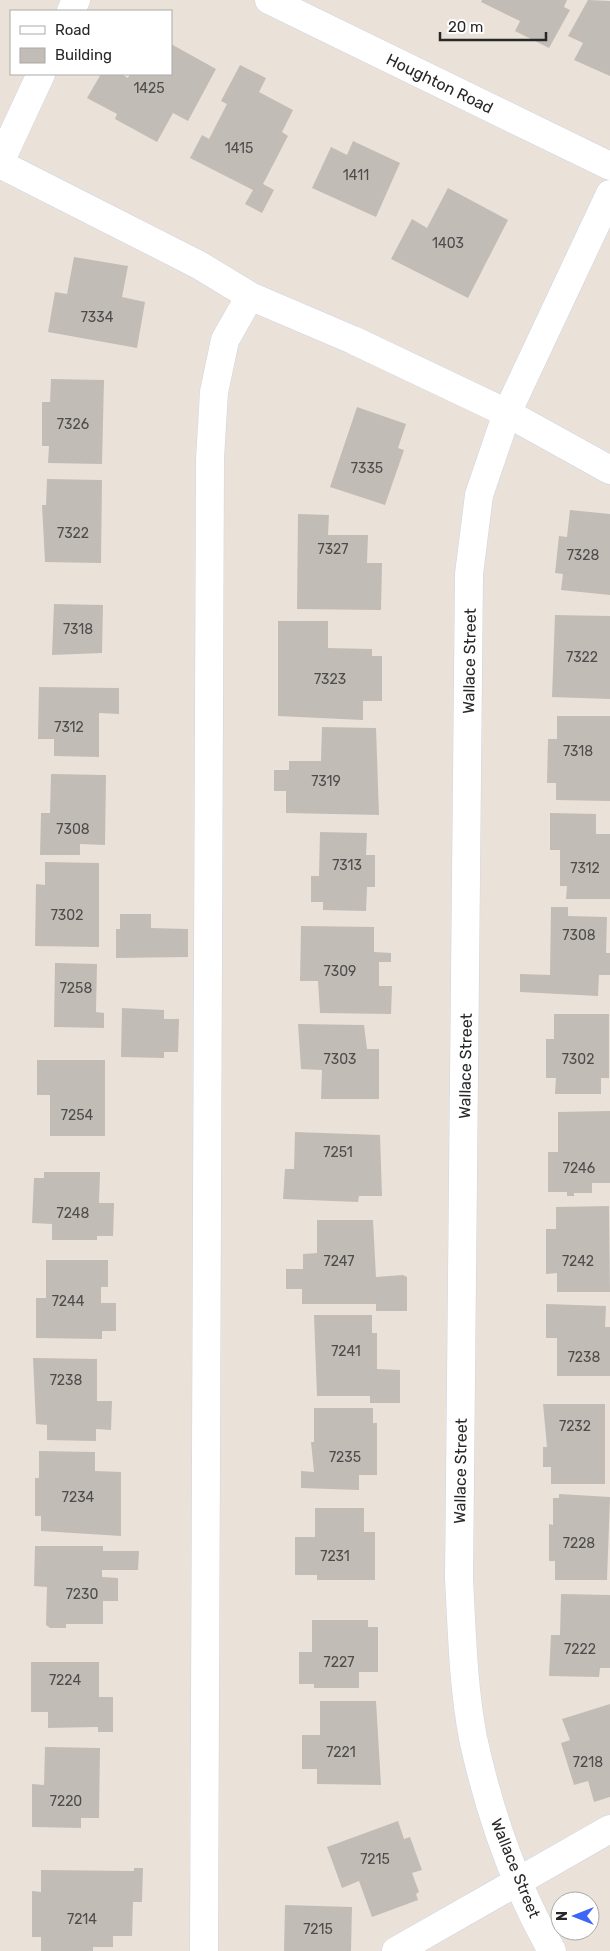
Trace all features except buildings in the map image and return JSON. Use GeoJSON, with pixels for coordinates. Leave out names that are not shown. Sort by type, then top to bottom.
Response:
{"type":"FeatureCollection","features":[{"type":"Feature","properties":{"kind":"street","name":"Houghton Road"},"geometry":{"type":"LineString","coordinates":[[270,0],[610,166]]}},
{"type":"Feature","properties":{"kind":"street"},"geometry":{"type":"LineString","coordinates":[[42,75],[0,163],[199,265],[250,296],[353,340],[507,414],[610,470]]}},
{"type":"Feature","properties":{"kind":"street","name":"Wallace Street"},"geometry":{"type":"LineString","coordinates":[[552,1951],[518,1882],[489,1800],[473,1737],[465,1671],[459,1579],[470,574],[479,495],[507,414],[610,194]]}},
{"type":"Feature","properties":{"kind":"street"},"geometry":{"type":"LineString","coordinates":[[204,1951],[210,458],[214,392],[225,340],[250,296]]}},
{"type":"Feature","properties":{"kind":"street"},"geometry":{"type":"LineString","coordinates":[[396,1951],[610,1829]]}}]}
